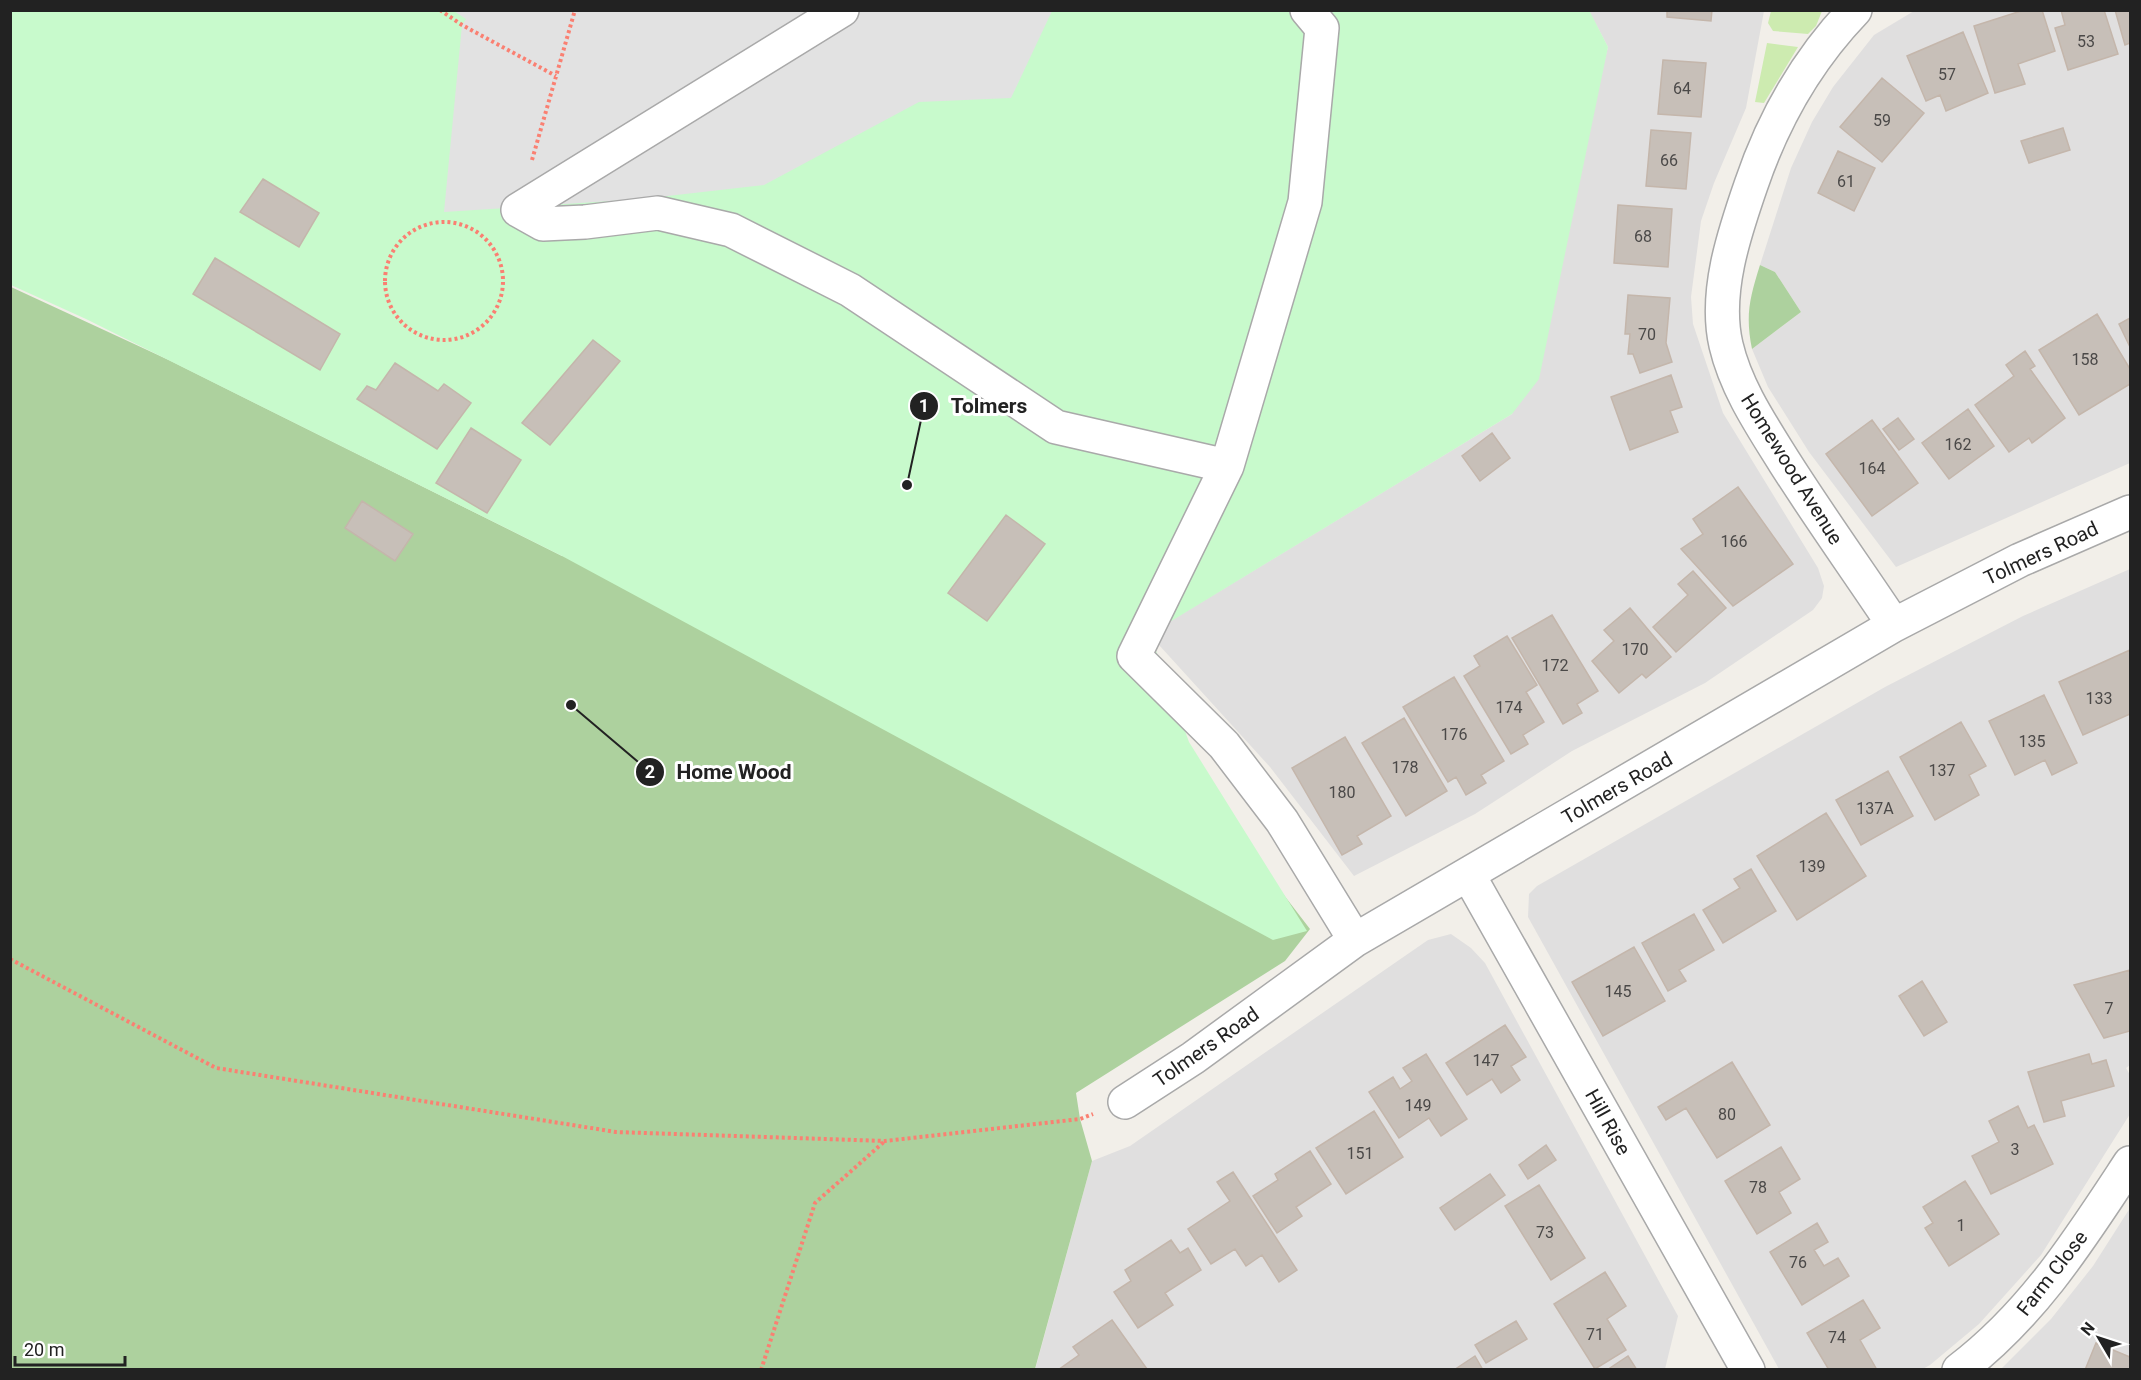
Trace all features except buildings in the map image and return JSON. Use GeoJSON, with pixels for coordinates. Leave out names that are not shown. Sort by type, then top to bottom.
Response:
{"type":"FeatureCollection","features":[{"type":"Feature","properties":{"kind":"street"},"geometry":{"type":"LineString","coordinates":[[842,10],[518,210],[543,224],[585,222],[658,213],[731,230],[850,290],[1056,427],[1227,466]]}},
{"type":"Feature","properties":{"kind":"street"},"geometry":{"type":"LineString","coordinates":[[1307,10],[1322,28],[1305,202],[1227,466],[1134,656],[1224,745],[1282,821],[1355,940]]}},
{"type":"Feature","properties":{"kind":"street","name":"Homewood Avenue"},"geometry":{"type":"LineString","coordinates":[[1855,10],[1830,36],[1805,71],[1764,146],[1735,231],[1723,296],[1725,344],[1741,388],[1765,432],[1894,625]]}},
{"type":"Feature","properties":{"kind":"street","name":"Tolmers Road"},"geometry":{"type":"LineString","coordinates":[[1125,1102],[1193,1058],[1355,940],[1894,625],[2020,560],[2130,512]]}},
{"type":"Feature","properties":{"kind":"street","name":"Hill Rise"},"geometry":{"type":"LineString","coordinates":[[1468,874],[1738,1366]]}},
{"type":"Feature","properties":{"kind":"street","name":"Farm Close"},"geometry":{"type":"LineString","coordinates":[[1959,1370],[2026,1310],[2065,1263],[2130,1163]]}},
{"type":"Feature","properties":{"kind":"path"},"geometry":{"type":"LineString","coordinates":[[440,10],[462,25],[556,76]]}},
{"type":"Feature","properties":{"kind":"path"},"geometry":{"type":"LineString","coordinates":[[491,244],[518,210],[574,10]]}},
{"type":"Feature","properties":{"kind":"path"},"geometry":{"type":"LineString","coordinates":[[446,222],[466,226],[483,236],[491,244],[503,270],[503,290],[495,312],[481,328],[463,338],[449,340],[428,338],[402,322],[390,305],[385,284],[392,252],[411,232],[429,224],[446,222]]}},
{"type":"Feature","properties":{"kind":"path"},"geometry":{"type":"LineString","coordinates":[[10,959],[216,1068],[616,1132],[885,1141],[1080,1119],[1125,1102]]}},
{"type":"Feature","properties":{"kind":"path"},"geometry":{"type":"LineString","coordinates":[[760,1370],[815,1203],[885,1141]]}},
{"type":"Feature","properties":{"kind":"shaded area"},"geometry":{"type":"Polygon","coordinates":[[[454,11],[1052,11],[1011,98],[919,102],[764,185],[641,199],[444,212],[462,25],[466,19],[454,11]]]}},
{"type":"Feature","properties":{"kind":"shaded area"},"geometry":{"type":"Polygon","coordinates":[[[1589,11],[1764,11],[1746,108],[1714,183],[1701,221],[1691,297],[1693,324],[1723,413],[1818,568],[1824,586],[1822,598],[1813,610],[1705,683],[1572,751],[1475,814],[1354,876],[1270,767],[1149,634],[1512,414],[1608,47],[1589,11]]]}},
{"type":"Feature","properties":{"kind":"shaded area"},"geometry":{"type":"Polygon","coordinates":[[[1914,11],[2130,11],[2130,463],[1896,567],[1809,452],[1768,387],[1752,349],[1801,312],[1775,272],[1760,265],[1791,168],[1812,122],[1833,87],[1874,35],[1914,11]]]}},
{"type":"Feature","properties":{"kind":"shaded area"},"geometry":{"type":"Polygon","coordinates":[[[2130,569],[2130,1065],[2126,1068],[2130,1075],[2130,1114],[2041,1255],[1979,1324],[1930,1365],[1921,1370],[1779,1369],[1528,917],[1529,894],[1537,886],[1885,687],[2023,616],[2130,569]]]}},
{"type":"Feature","properties":{"kind":"shaded area"},"geometry":{"type":"Polygon","coordinates":[[[1451,934],[1471,948],[1485,963],[1678,1316],[1665,1369],[1035,1370],[1092,1161],[1130,1146],[1428,940],[1451,934]]]}},
{"type":"Feature","properties":{"kind":"shaded area"},"geometry":{"type":"Polygon","coordinates":[[[2130,1208],[2130,1369],[2000,1370],[2051,1319],[2093,1266],[2130,1208]]]}},
{"type":"Feature","properties":{"kind":"green space"},"geometry":{"type":"Polygon","coordinates":[[[1589,10],[1608,47],[1539,379],[1512,414],[1150,634],[1189,742],[1307,931],[1273,940],[562,556],[86,319],[11,285],[11,11],[1589,10]]]}},
{"type":"Feature","properties":{"kind":"green space"},"geometry":{"type":"Polygon","coordinates":[[[1771,10],[1822,11],[1816,26],[1808,34],[1773,31],[1768,23],[1771,10]]]}},
{"type":"Feature","properties":{"kind":"green space"},"geometry":{"type":"Polygon","coordinates":[[[1767,43],[1798,47],[1764,103],[1755,102],[1767,43]]]}},
{"type":"Feature","properties":{"kind":"green space"},"geometry":{"type":"Polygon","coordinates":[[[1760,265],[1775,272],[1801,312],[1752,349],[1749,326],[1750,306],[1760,265]]]}},
{"type":"Feature","properties":{"kind":"green space"},"geometry":{"type":"Polygon","coordinates":[[[11,287],[171,361],[562,556],[977,441],[1233,829],[1310,929],[1285,961],[1076,1093],[1080,1119],[1092,1161],[1035,1369],[11,1370],[11,287]]]}},
{"type":"Feature","properties":{"kind":"place","name":"Tolmers"},"geometry":{"type":"Point","coordinates":[907,485]}},
{"type":"Feature","properties":{"kind":"place","name":"Home Wood"},"geometry":{"type":"Point","coordinates":[571,705]}}]}
